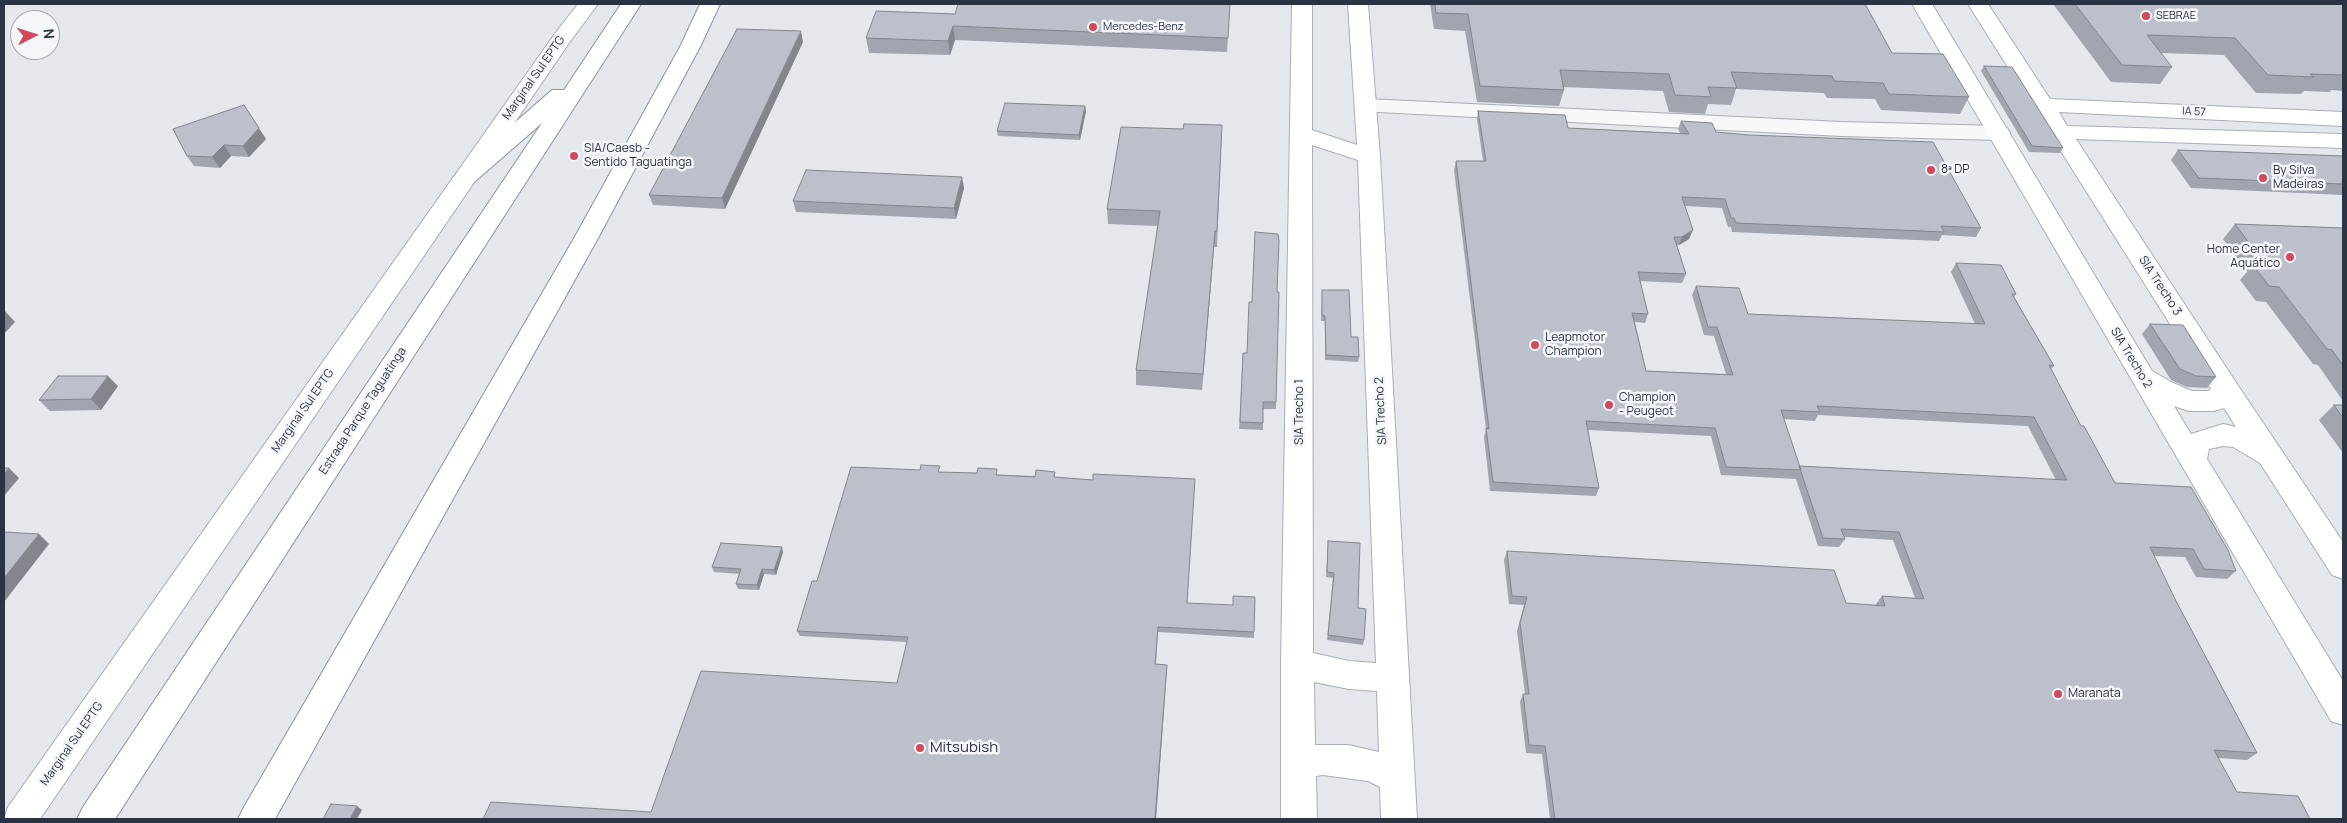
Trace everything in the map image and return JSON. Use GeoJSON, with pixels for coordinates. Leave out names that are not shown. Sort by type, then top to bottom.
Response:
{"type":"FeatureCollection","features":[{"type":"Feature","properties":{"kind":"main road","name":"Marginal Sul EPTG"},"geometry":{"type":"LineString","coordinates":[[20,819],[464,179],[588,4]]}},
{"type":"Feature","properties":{"kind":"main road","name":"Estrada Parque Taguatinga"},"geometry":{"type":"LineString","coordinates":[[95,819],[631,4]]}},
{"type":"Feature","properties":{"kind":"main road"},"geometry":{"type":"LineString","coordinates":[[256,819],[585,240],[691,45],[710,4]]}},
{"type":"Feature","properties":{"kind":"main road"},"geometry":{"type":"LineString","coordinates":[[691,45],[723,4]]}},
{"type":"Feature","properties":{"kind":"main road","name":"SIA Trecho 1"},"geometry":{"type":"LineString","coordinates":[[1299,819],[1300,763],[1297,663],[1302,4]]}},
{"type":"Feature","properties":{"kind":"main road","name":"SIA Trecho 2"},"geometry":{"type":"LineString","coordinates":[[1358,4],[1369,156],[1399,819]]}},
{"type":"Feature","properties":{"kind":"main road","name":"SIA Trecho 2"},"geometry":{"type":"LineString","coordinates":[[1922,4],[2000,133],[2143,378],[2343,710]]}},
{"type":"Feature","properties":{"kind":"main road","name":"SIA Trecho 3"},"geometry":{"type":"LineString","coordinates":[[1978,4],[2227,391],[2274,458],[2343,566]]}},
{"type":"Feature","properties":{"kind":"main road"},"geometry":{"type":"LineString","coordinates":[[464,179],[584,74]]}},
{"type":"Feature","properties":{"kind":"main road","name":"IA 57"},"geometry":{"type":"LineString","coordinates":[[2044,105],[2343,119]]}},
{"type":"Feature","properties":{"kind":"main road"},"geometry":{"type":"LineString","coordinates":[[2188,112],[2206,136]]}},
{"type":"Feature","properties":{"kind":"main road","name":"IA 57"},"geometry":{"type":"LineString","coordinates":[[2061,132],[2343,141]]}},
{"type":"Feature","properties":{"kind":"main road"},"geometry":{"type":"LineString","coordinates":[[1302,134],[1369,156]]}},
{"type":"Feature","properties":{"kind":"main road"},"geometry":{"type":"LineString","coordinates":[[2143,378],[2161,389],[2190,401],[2214,401],[2227,391]]}},
{"type":"Feature","properties":{"kind":"main road"},"geometry":{"type":"LineString","coordinates":[[2192,458],[2197,443],[2208,438],[2223,436],[2249,442],[2274,458]]}},
{"type":"Feature","properties":{"kind":"main road"},"geometry":{"type":"LineString","coordinates":[[1297,663],[1349,675],[1375,677],[1393,675]]}},
{"type":"Feature","properties":{"kind":"main road"},"geometry":{"type":"LineString","coordinates":[[1300,763],[1324,759],[1348,761],[1373,766],[1396,778]]}},
{"type":"Feature","properties":{"kind":"street"},"geometry":{"type":"LineString","coordinates":[[1366,106],[1832,128],[2000,133]]}},
{"type":"Feature","properties":{"kind":"building","name":"Mercedes-Benz"},"geometry":{"type":"Polygon","coordinates":[[[958,4],[1230,4],[1228,38],[953,26],[948,41],[866,38],[876,11],[955,14],[958,4]]]}},
{"type":"Feature","properties":{"kind":"building"},"geometry":{"type":"Polygon","coordinates":[[[1435,4],[1865,4],[1892,53],[1943,54],[1969,97],[1889,94],[1883,83],[1834,81],[1832,76],[1731,72],[1737,88],[1708,87],[1711,97],[1675,95],[1669,74],[1560,70],[1564,90],[1480,86],[1468,14],[1436,13],[1435,4]]]}},
{"type":"Feature","properties":{"kind":"building"},"geometry":{"type":"Polygon","coordinates":[[[2075,4],[2343,4],[2343,75],[2310,74],[2314,77],[2268,75],[2235,38],[2147,35],[2172,67],[2122,65],[2075,4]]]}},
{"type":"Feature","properties":{"kind":"building"},"geometry":{"type":"Polygon","coordinates":[[[737,29],[801,31],[722,198],[649,195],[737,29]]]}},
{"type":"Feature","properties":{"kind":"building"},"geometry":{"type":"Polygon","coordinates":[[[1984,66],[2012,67],[2063,148],[2032,146],[1984,66]]]}},
{"type":"Feature","properties":{"kind":"building"},"geometry":{"type":"Polygon","coordinates":[[[1005,103],[1085,106],[1079,135],[997,131],[1005,103]]]}},
{"type":"Feature","properties":{"kind":"building"},"geometry":{"type":"Polygon","coordinates":[[[244,105],[259,128],[243,146],[224,145],[212,157],[187,156],[173,129],[244,105]]]}},
{"type":"Feature","properties":{"kind":"building"},"geometry":{"type":"Polygon","coordinates":[[[1478,111],[1565,115],[1568,128],[1689,134],[1681,121],[1712,123],[1716,132],[1749,135],[1933,142],[1981,228],[1941,226],[1944,232],[1736,223],[1734,218],[1731,218],[1725,199],[1682,197],[1693,230],[1682,237],[1674,237],[1686,274],[1638,272],[1648,314],[1632,313],[1646,371],[1733,375],[1717,327],[1708,327],[1696,286],[1739,288],[1748,314],[1985,324],[1956,263],[2001,265],[2016,294],[2012,294],[2054,366],[2049,365],[2081,426],[2084,426],[2115,483],[2191,487],[2228,550],[2236,571],[2204,569],[2193,549],[2150,547],[2177,603],[2257,753],[2214,750],[2237,792],[2298,796],[2310,819],[1555,819],[1545,746],[1529,745],[1523,694],[1529,694],[1520,623],[1527,597],[1512,596],[1507,551],[1834,570],[1846,603],[1885,606],[1882,596],[1924,599],[1899,532],[1841,529],[1845,539],[1823,538],[1800,470],[1726,467],[1715,428],[1586,421],[1599,488],[1493,482],[1486,428],[1489,429],[1456,161],[1486,161],[1478,111]],[[1817,406],[1820,412],[1781,410],[1800,466],[2067,480],[2034,417],[1817,406]]]}},
{"type":"Feature","properties":{"kind":"building"},"geometry":{"type":"Polygon","coordinates":[[[1184,124],[1222,125],[1217,231],[1215,231],[1203,374],[1136,370],[1160,211],[1107,209],[1121,127],[1183,129],[1184,124]]]}},
{"type":"Feature","properties":{"kind":"building"},"geometry":{"type":"Polygon","coordinates":[[[2178,150],[2343,156],[2343,184],[2199,178],[2178,150]]]}},
{"type":"Feature","properties":{"kind":"building"},"geometry":{"type":"Polygon","coordinates":[[[806,170],[962,177],[954,208],[793,201],[806,170]]]}},
{"type":"Feature","properties":{"kind":"building"},"geometry":{"type":"Polygon","coordinates":[[[2235,224],[2343,228],[2343,365],[2332,350],[2327,349],[2279,287],[2269,286],[2253,265],[2266,266],[2235,224]]]}},
{"type":"Feature","properties":{"kind":"building"},"geometry":{"type":"Polygon","coordinates":[[[1255,232],[1278,234],[1279,241],[1276,402],[1263,402],[1263,423],[1240,422],[1243,353],[1247,353],[1249,302],[1252,302],[1255,232]]]}},
{"type":"Feature","properties":{"kind":"building"},"geometry":{"type":"Polygon","coordinates":[[[1322,290],[1349,290],[1351,337],[1358,337],[1359,357],[1326,355],[1325,316],[1322,315],[1322,290]]]}},
{"type":"Feature","properties":{"kind":"building"},"geometry":{"type":"Polygon","coordinates":[[[2150,324],[2183,325],[2216,377],[2196,376],[2180,369],[2150,324]]]}},
{"type":"Feature","properties":{"kind":"building"},"geometry":{"type":"Polygon","coordinates":[[[58,376],[108,376],[91,399],[39,400],[58,376]]]}},
{"type":"Feature","properties":{"kind":"building"},"geometry":{"type":"Polygon","coordinates":[[[2334,405],[2343,405],[2343,418],[2334,405]]]}},
{"type":"Feature","properties":{"kind":"building"},"geometry":{"type":"Polygon","coordinates":[[[921,465],[940,466],[938,472],[977,473],[978,468],[997,469],[996,475],[1035,477],[1036,470],[1055,472],[1054,477],[1093,480],[1093,474],[1195,479],[1187,603],[1233,605],[1233,596],[1255,597],[1254,632],[1158,627],[1155,664],[1167,665],[1155,819],[483,819],[491,802],[651,812],[701,671],[897,683],[908,637],[797,631],[812,581],[817,581],[851,467],[920,470],[921,465]]]}},
{"type":"Feature","properties":{"kind":"building"},"geometry":{"type":"Polygon","coordinates":[[[4,532],[39,534],[4,578],[4,532]]]}},
{"type":"Feature","properties":{"kind":"building"},"geometry":{"type":"Polygon","coordinates":[[[1328,541],[1360,543],[1358,608],[1366,609],[1364,640],[1328,635],[1334,573],[1327,572],[1328,541]]]}},
{"type":"Feature","properties":{"kind":"building"},"geometry":{"type":"Polygon","coordinates":[[[721,543],[782,547],[774,570],[762,569],[757,585],[736,584],[741,569],[712,567],[721,543]]]}},
{"type":"Feature","properties":{"kind":"building"},"geometry":{"type":"Polygon","coordinates":[[[331,804],[357,806],[350,819],[323,819],[331,804]]]}},
{"type":"Feature","properties":{"kind":"place","name":"SEBRAE"},"geometry":{"type":"Point","coordinates":[2146,16]}},
{"type":"Feature","properties":{"kind":"place","name":"Mercedes-Benz"},"geometry":{"type":"Point","coordinates":[1093,27]}},
{"type":"Feature","properties":{"kind":"place","name":"SIA/Caesb - Sentido Taguatinga"},"geometry":{"type":"Point","coordinates":[574,156]}},
{"type":"Feature","properties":{"kind":"place","name":"8ª DP"},"geometry":{"type":"Point","coordinates":[1931,170]}},
{"type":"Feature","properties":{"kind":"place","name":"By Silva Madeiras"},"geometry":{"type":"Point","coordinates":[2263,178]}},
{"type":"Feature","properties":{"kind":"place","name":"Home Center Aquático"},"geometry":{"type":"Point","coordinates":[2290,257]}},
{"type":"Feature","properties":{"kind":"place","name":"Leapmotor Champion"},"geometry":{"type":"Point","coordinates":[1535,345]}},
{"type":"Feature","properties":{"kind":"place","name":"Champion - Peugeot"},"geometry":{"type":"Point","coordinates":[1609,405]}},
{"type":"Feature","properties":{"kind":"place","name":"Maranata"},"geometry":{"type":"Point","coordinates":[2058,694]}},
{"type":"Feature","properties":{"kind":"place","name":"Mitsubish"},"geometry":{"type":"Point","coordinates":[920,748]}}]}
